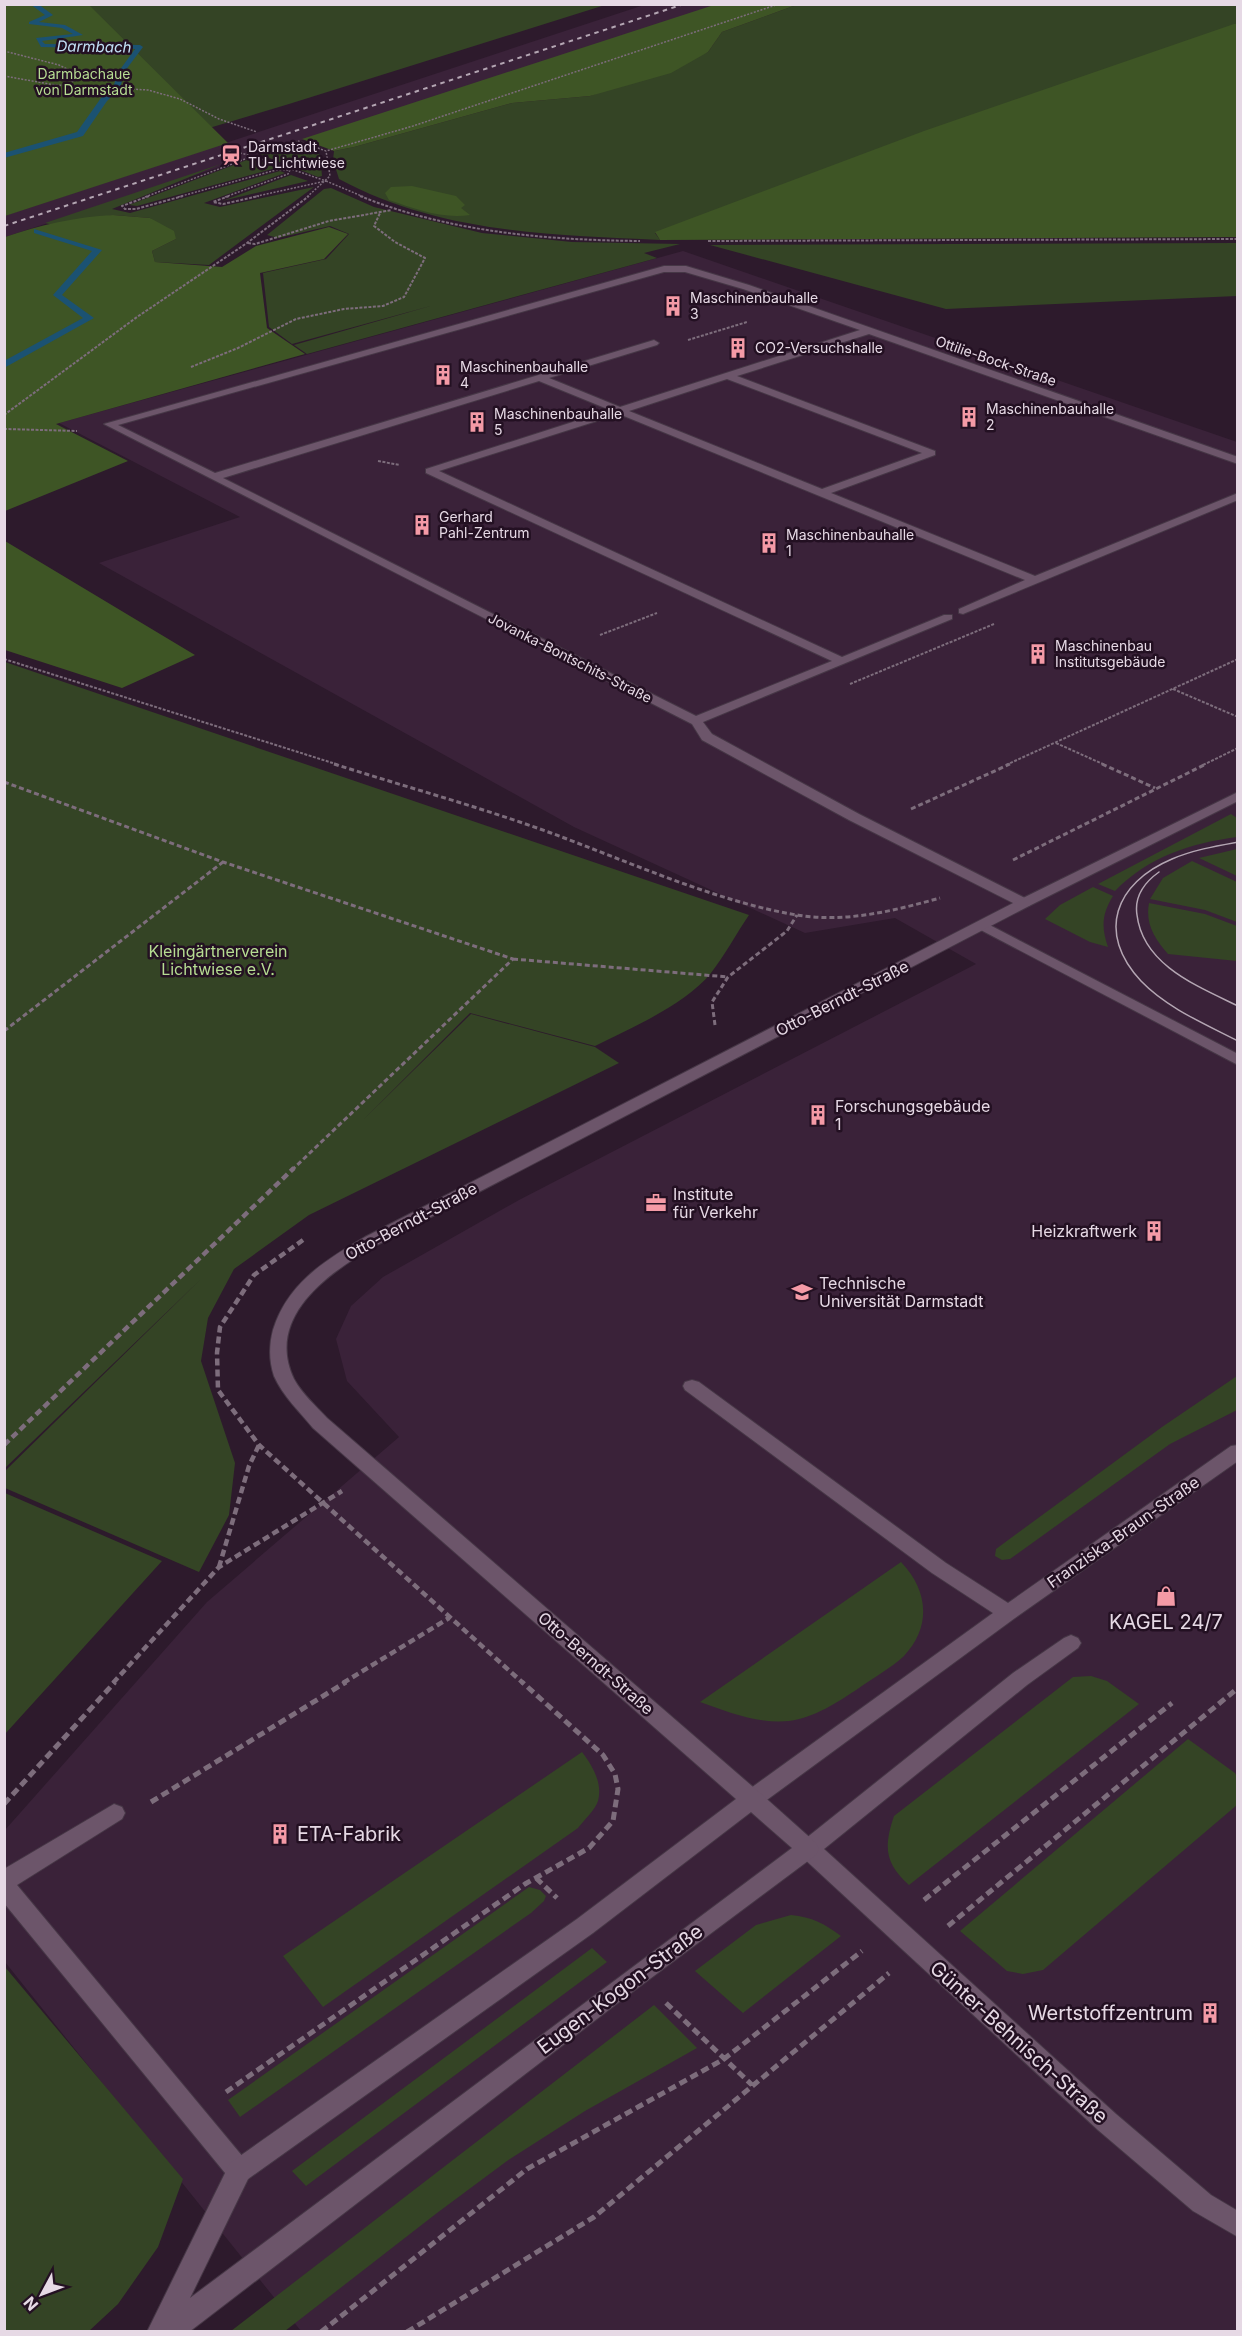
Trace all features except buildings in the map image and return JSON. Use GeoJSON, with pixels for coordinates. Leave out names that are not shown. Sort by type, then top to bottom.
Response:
{"type":"FeatureCollection","features":[{"type":"Feature","properties":{"kind":"street","name":"Ottilie-Bock-Straße"},"geometry":{"type":"LineString","coordinates":[[108,424],[664,269],[686,269],[746,287],[1238,460]]}},
{"type":"Feature","properties":{"kind":"street"},"geometry":{"type":"LineString","coordinates":[[842,661],[430,471],[868,331]]}},
{"type":"Feature","properties":{"kind":"street"},"geometry":{"type":"LineString","coordinates":[[214,477],[654,343]]}},
{"type":"Feature","properties":{"kind":"street"},"geometry":{"type":"LineString","coordinates":[[728,376],[931,453],[821,493]]}},
{"type":"Feature","properties":{"kind":"street"},"geometry":{"type":"LineString","coordinates":[[538,377],[1035,580]]}},
{"type":"Feature","properties":{"kind":"street","name":"Jovanka-Bontschits-Straße"},"geometry":{"type":"LineString","coordinates":[[108,424],[696,721],[707,737],[873,827],[1024,903]]}},
{"type":"Feature","properties":{"kind":"street"},"geometry":{"type":"LineString","coordinates":[[963,611],[1238,496]]}},
{"type":"Feature","properties":{"kind":"street"},"geometry":{"type":"LineString","coordinates":[[696,721],[948,617]]}},
{"type":"Feature","properties":{"kind":"street","name":"Otto-Berndt-Straße"},"geometry":{"type":"LineString","coordinates":[[808,1849],[320,1423],[285,1380],[278,1351],[283,1324],[294,1299],[311,1279],[334,1261],[1024,903],[1238,796]]}},
{"type":"Feature","properties":{"kind":"street"},"geometry":{"type":"LineString","coordinates":[[982,925],[1238,1060]]}},
{"type":"Feature","properties":{"kind":"street"},"geometry":{"type":"LineString","coordinates":[[159,2331],[239,2171],[578,1931],[752,1799],[1008,1613],[939,1568],[692,1386]]}},
{"type":"Feature","properties":{"kind":"street","name":"Franziska-Braun-Straße"},"geometry":{"type":"LineString","coordinates":[[1008,1613],[1238,1451]]}},
{"type":"Feature","properties":{"kind":"street","name":"Eugen-Kogon-Straße"},"geometry":{"type":"LineString","coordinates":[[167,2331],[808,1849],[1020,1679],[1071,1643]]}},
{"type":"Feature","properties":{"kind":"street"},"geometry":{"type":"LineString","coordinates":[[4,1881],[114,1813]]}},
{"type":"Feature","properties":{"kind":"street","name":"Günter-Behnisch-Straße"},"geometry":{"type":"LineString","coordinates":[[808,1849],[918,1951],[1202,2203],[1238,2225]]}},
{"type":"Feature","properties":{"kind":"street"},"geometry":{"type":"LineString","coordinates":[[4,1886],[239,2171]]}},
{"type":"Feature","properties":{"kind":"path"},"geometry":{"type":"LineString","coordinates":[[298,141],[326,151],[413,126],[779,4]]}},
{"type":"Feature","properties":{"kind":"path"},"geometry":{"type":"LineString","coordinates":[[4,51],[59,65],[75,74],[76,79],[67,85]]}},
{"type":"Feature","properties":{"kind":"path"},"geometry":{"type":"LineString","coordinates":[[4,76],[67,85],[148,90],[180,99],[219,119],[258,132]]}},
{"type":"Feature","properties":{"kind":"path"},"geometry":{"type":"LineString","coordinates":[[4,415],[137,317],[247,243],[326,181],[330,176],[326,151]]}},
{"type":"Feature","properties":{"kind":"path"},"geometry":{"type":"LineString","coordinates":[[240,153],[326,181],[394,210],[446,224],[498,232],[648,241]]}},
{"type":"Feature","properties":{"kind":"path"},"geometry":{"type":"LineString","coordinates":[[253,156],[122,206],[125,209],[136,209],[276,170],[290,170]]}},
{"type":"Feature","properties":{"kind":"path"},"geometry":{"type":"LineString","coordinates":[[290,170],[288,174],[213,202],[223,204],[326,181]]}},
{"type":"Feature","properties":{"kind":"path"},"geometry":{"type":"LineString","coordinates":[[247,243],[255,244],[329,221],[394,210]]}},
{"type":"Feature","properties":{"kind":"path"},"geometry":{"type":"LineString","coordinates":[[188,369],[238,348],[296,319],[344,309],[382,306],[404,297],[424,258],[395,242],[374,226],[380,213]]}},
{"type":"Feature","properties":{"kind":"path"},"geometry":{"type":"LineString","coordinates":[[707,241],[1238,239]]}},
{"type":"Feature","properties":{"kind":"path"},"geometry":{"type":"LineString","coordinates":[[654,343],[677,343],[799,306]]}},
{"type":"Feature","properties":{"kind":"path"},"geometry":{"type":"LineString","coordinates":[[4,429],[88,431],[108,424]]}},
{"type":"Feature","properties":{"kind":"path"},"geometry":{"type":"LineString","coordinates":[[557,651],[701,596]]}},
{"type":"Feature","properties":{"kind":"path"},"geometry":{"type":"LineString","coordinates":[[850,684],[993,624]]}},
{"type":"Feature","properties":{"kind":"path"},"geometry":{"type":"LineString","coordinates":[[4,659],[540,829],[721,896],[797,915],[834,917],[882,914],[945,896],[1238,748]]}},
{"type":"Feature","properties":{"kind":"path"},"geometry":{"type":"LineString","coordinates":[[873,827],[1238,659]]}},
{"type":"Feature","properties":{"kind":"path"},"geometry":{"type":"LineString","coordinates":[[1172,689],[1238,717]]}},
{"type":"Feature","properties":{"kind":"path"},"geometry":{"type":"LineString","coordinates":[[1055,742],[1156,789]]}},
{"type":"Feature","properties":{"kind":"path"},"geometry":{"type":"LineString","coordinates":[[4,782],[223,862],[513,959],[728,977]]}},
{"type":"Feature","properties":{"kind":"path"},"geometry":{"type":"LineString","coordinates":[[4,1031],[223,862]]}},
{"type":"Feature","properties":{"kind":"path"},"geometry":{"type":"LineString","coordinates":[[716,1032],[712,1002],[728,977],[787,931],[797,915]]}},
{"type":"Feature","properties":{"kind":"path"},"geometry":{"type":"LineString","coordinates":[[4,1445],[513,959]]}},
{"type":"Feature","properties":{"kind":"path"},"geometry":{"type":"LineString","coordinates":[[219,1567],[249,1466],[259,1446]]}},
{"type":"Feature","properties":{"kind":"path"},"geometry":{"type":"LineString","coordinates":[[4,1804],[219,1567],[321,1503],[603,1755],[615,1774],[618,1789],[613,1821],[589,1848],[536,1878],[192,2116]]}},
{"type":"Feature","properties":{"kind":"path"},"geometry":{"type":"LineString","coordinates":[[114,1813],[121,1821],[449,1618]]}},
{"type":"Feature","properties":{"kind":"path"},"geometry":{"type":"LineString","coordinates":[[407,2331],[594,2217],[1238,1688]]}},
{"type":"Feature","properties":{"kind":"path"},"geometry":{"type":"LineString","coordinates":[[321,2331],[527,2169],[724,2059],[1172,1703]]}},
{"type":"Feature","properties":{"kind":"path"},"geometry":{"type":"LineString","coordinates":[[536,1878],[561,1903]]}},
{"type":"Feature","properties":{"kind":"path"},"geometry":{"type":"LineString","coordinates":[[658,1996],[752,2085]]}},
{"type":"Feature","properties":{"kind":"shaded area"},"geometry":{"type":"Polygon","coordinates":[[[644,5],[717,5],[5,237],[4,216],[644,5]]]}},
{"type":"Feature","properties":{"kind":"shaded area","name":"Technische Universität Darmstadt"},"geometry":{"type":"Polygon","coordinates":[[[683,251],[1237,442],[1237,2331],[301,2331],[5,1962],[5,1830],[207,1602],[399,1437],[347,1381],[336,1339],[351,1306],[383,1277],[519,1200],[976,964],[895,918],[805,933],[574,827],[99,563],[240,517],[59,423],[683,251]]]}},
{"type":"Feature","properties":{"kind":"green space"},"geometry":{"type":"Polygon","coordinates":[[[717,4],[796,5],[722,32],[708,52],[671,73],[590,96],[512,103],[334,151],[302,139],[717,4]]]}},
{"type":"Feature","properties":{"kind":"green space","name":"Darmbachaue von Darmstadt"},"geometry":{"type":"Polygon","coordinates":[[[4,5],[605,5],[289,104],[5,189],[4,5]]]}},
{"type":"Feature","properties":{"kind":"green space"},"geometry":{"type":"Polygon","coordinates":[[[4,5],[89,5],[228,143],[5,216],[4,5]]]}},
{"type":"Feature","properties":{"kind":"green space"},"geometry":{"type":"Polygon","coordinates":[[[796,5],[1237,5],[1237,24],[655,233],[660,240],[536,233],[456,221],[416,211],[377,197],[339,179],[333,160],[334,151],[512,103],[590,96],[708,52],[722,32],[796,5]]]}},
{"type":"Feature","properties":{"kind":"green space"},"geometry":{"type":"Polygon","coordinates":[[[1238,24],[1237,237],[660,240],[655,232],[924,131],[1238,24]]]}},
{"type":"Feature","properties":{"kind":"green space"},"geometry":{"type":"Polygon","coordinates":[[[295,141],[320,155],[322,176],[318,177],[257,153],[295,141]]]}},
{"type":"Feature","properties":{"kind":"green space"},"geometry":{"type":"Polygon","coordinates":[[[252,158],[276,168],[137,206],[129,205],[252,158]]]}},
{"type":"Feature","properties":{"kind":"green space"},"geometry":{"type":"Polygon","coordinates":[[[221,164],[112,209],[130,213],[280,171],[285,173],[204,203],[220,207],[314,187],[209,265],[155,262],[152,251],[176,239],[150,218],[113,215],[53,225],[45,223],[221,164]]]}},
{"type":"Feature","properties":{"kind":"green space"},"geometry":{"type":"Polygon","coordinates":[[[291,175],[308,181],[222,201],[225,200],[291,175]]]}},
{"type":"Feature","properties":{"kind":"green space"},"geometry":{"type":"Polygon","coordinates":[[[412,186],[456,196],[465,205],[461,208],[470,215],[449,216],[409,207],[389,200],[385,193],[391,187],[412,186]]]}},
{"type":"Feature","properties":{"kind":"green space"},"geometry":{"type":"Polygon","coordinates":[[[331,188],[374,207],[482,233],[572,242],[680,244],[644,253],[657,258],[307,354],[294,345],[434,305],[292,344],[269,327],[263,273],[326,259],[349,234],[330,226],[278,238],[267,235],[324,189],[331,188]]]}},
{"type":"Feature","properties":{"kind":"green space"},"geometry":{"type":"Polygon","coordinates":[[[113,215],[150,218],[174,231],[176,239],[152,251],[155,262],[222,267],[256,246],[329,227],[348,234],[324,259],[260,273],[267,328],[305,354],[56,424],[128,461],[5,511],[5,237],[58,222],[113,215]]]}},
{"type":"Feature","properties":{"kind":"green space"},"geometry":{"type":"Polygon","coordinates":[[[1237,243],[1237,296],[946,309],[710,245],[1237,243]]]}},
{"type":"Feature","properties":{"kind":"green space"},"geometry":{"type":"Polygon","coordinates":[[[4,541],[195,655],[122,688],[5,650],[4,541]]]}},
{"type":"Feature","properties":{"kind":"green space","name":"Kleingärtnerverein Lichtwiese e.V."},"geometry":{"type":"Polygon","coordinates":[[[5,662],[749,915],[716,966],[700,985],[657,1015],[595,1046],[470,1013],[363,1120],[471,1014],[595,1047],[619,1063],[309,1215],[234,1269],[208,1318],[201,1361],[235,1463],[229,1515],[199,1572],[5,1488],[5,1471],[201,1279],[5,1468],[5,662]]]}},
{"type":"Feature","properties":{"kind":"green space"},"geometry":{"type":"Polygon","coordinates":[[[1231,814],[1237,818],[1237,837],[1203,843],[1171,854],[1142,869],[1115,891],[1098,884],[1231,814]]]}},
{"type":"Feature","properties":{"kind":"green space"},"geometry":{"type":"Polygon","coordinates":[[[1237,849],[1237,876],[1199,858],[1237,849]]]}},
{"type":"Feature","properties":{"kind":"green space"},"geometry":{"type":"Polygon","coordinates":[[[1192,861],[1237,882],[1237,922],[1205,910],[1150,899],[1163,878],[1192,861]]]}},
{"type":"Feature","properties":{"kind":"green space"},"geometry":{"type":"Polygon","coordinates":[[[1093,887],[1113,896],[1104,921],[1104,933],[1108,947],[1090,942],[1045,919],[1060,905],[1093,887]]]}},
{"type":"Feature","properties":{"kind":"green space"},"geometry":{"type":"Polygon","coordinates":[[[1149,903],[1205,914],[1237,926],[1237,961],[1168,954],[1152,931],[1148,918],[1149,903]]]}},
{"type":"Feature","properties":{"kind":"green space"},"geometry":{"type":"Polygon","coordinates":[[[1237,1376],[1237,1410],[1170,1444],[1010,1559],[1002,1560],[995,1556],[996,1549],[1162,1427],[1237,1376]]]}},
{"type":"Feature","properties":{"kind":"green space"},"geometry":{"type":"Polygon","coordinates":[[[5,1493],[162,1561],[5,1734],[5,1493]]]}},
{"type":"Feature","properties":{"kind":"green space"},"geometry":{"type":"Polygon","coordinates":[[[901,1562],[917,1584],[923,1608],[922,1620],[913,1644],[904,1656],[888,1669],[825,1709],[808,1717],[789,1721],[754,1719],[700,1702],[901,1562]]]}},
{"type":"Feature","properties":{"kind":"green space"},"geometry":{"type":"Polygon","coordinates":[[[1091,1676],[1107,1681],[1139,1704],[909,1885],[895,1869],[888,1854],[889,1836],[894,1816],[1073,1677],[1091,1676]]]}},
{"type":"Feature","properties":{"kind":"green space"},"geometry":{"type":"Polygon","coordinates":[[[1188,1739],[1235,1773],[1237,1805],[1043,1970],[1023,1974],[1007,1971],[960,1931],[1188,1739]]]}},
{"type":"Feature","properties":{"kind":"green space"},"geometry":{"type":"Polygon","coordinates":[[[582,1752],[596,1775],[599,1794],[594,1808],[578,1828],[323,2007],[283,1956],[582,1752]]]}},
{"type":"Feature","properties":{"kind":"green space"},"geometry":{"type":"Polygon","coordinates":[[[529,1887],[540,1890],[546,1896],[544,1901],[531,1913],[240,2117],[228,2100],[529,1887]]]}},
{"type":"Feature","properties":{"kind":"green space"},"geometry":{"type":"Polygon","coordinates":[[[791,1915],[818,1922],[841,1936],[743,2013],[695,1971],[756,1925],[791,1915]]]}},
{"type":"Feature","properties":{"kind":"green space"},"geometry":{"type":"Polygon","coordinates":[[[592,1948],[607,1962],[306,2186],[292,2171],[592,1948]]]}},
{"type":"Feature","properties":{"kind":"green space"},"geometry":{"type":"Polygon","coordinates":[[[5,1967],[183,2179],[158,2247],[118,2304],[89,2331],[5,2331],[5,1967]]]}},
{"type":"Feature","properties":{"kind":"green space"},"geometry":{"type":"Polygon","coordinates":[[[654,2005],[697,2048],[585,2111],[507,2161],[285,2331],[231,2331],[654,2005]]]}},
{"type":"Feature","properties":{"kind":"waterway","name":"Darmbach"},"geometry":{"type":"LineString","coordinates":[[4,156],[80,134],[102,106],[104,100],[116,88],[122,71],[140,47],[43,46],[38,39],[80,35],[63,26],[31,23],[50,15],[33,4]]}},
{"type":"Feature","properties":{"kind":"waterway","name":"Darmbach"},"geometry":{"type":"LineString","coordinates":[[4,365],[89,318],[57,295],[98,250],[37,231]]}},
{"type":"Feature","properties":{"kind":"tram line"},"geometry":{"type":"LineString","coordinates":[[1238,842],[1188,853],[1152,869],[1125,895],[1118,911],[1116,928],[1119,945],[1127,963],[1151,991],[1187,1015],[1238,1041]]}},
{"type":"Feature","properties":{"kind":"tram line"},"geometry":{"type":"LineString","coordinates":[[1159,872],[1145,885],[1137,902],[1141,932],[1150,948],[1174,972],[1238,1006]]}},
{"type":"Feature","properties":{"kind":"railway"},"geometry":{"type":"LineString","coordinates":[[4,226],[684,4]]}},
{"type":"Feature","properties":{"kind":"place","name":"Darmstadt TU-Lichtwiese"},"geometry":{"type":"Point","coordinates":[231,155]}},
{"type":"Feature","properties":{"kind":"place","name":"Maschinenbauhalle 3"},"geometry":{"type":"Point","coordinates":[673,306]}},
{"type":"Feature","properties":{"kind":"place","name":"CO2-Versuchshalle"},"geometry":{"type":"Point","coordinates":[738,348]}},
{"type":"Feature","properties":{"kind":"place","name":"Maschinenbauhalle 4"},"geometry":{"type":"Point","coordinates":[443,375]}},
{"type":"Feature","properties":{"kind":"place","name":"Maschinenbauhalle 2"},"geometry":{"type":"Point","coordinates":[969,417]}},
{"type":"Feature","properties":{"kind":"place","name":"Maschinenbauhalle 5"},"geometry":{"type":"Point","coordinates":[477,422]}},
{"type":"Feature","properties":{"kind":"place","name":"Gerhard Pahl-Zentrum"},"geometry":{"type":"Point","coordinates":[422,525]}},
{"type":"Feature","properties":{"kind":"place","name":"Maschinenbauhalle 1"},"geometry":{"type":"Point","coordinates":[769,543]}},
{"type":"Feature","properties":{"kind":"place","name":"Maschinenbau Institutsgebäude"},"geometry":{"type":"Point","coordinates":[1038,654]}},
{"type":"Feature","properties":{"kind":"place","name":"Forschungsgebäude 1"},"geometry":{"type":"Point","coordinates":[818,1115]}},
{"type":"Feature","properties":{"kind":"place","name":"Institute für Verkehr"},"geometry":{"type":"Point","coordinates":[656,1203]}},
{"type":"Feature","properties":{"kind":"place","name":"Heizkraftwerk"},"geometry":{"type":"Point","coordinates":[1154,1231]}},
{"type":"Feature","properties":{"kind":"place","name":"Technische Universität Darmstadt"},"geometry":{"type":"Point","coordinates":[802,1292]}},
{"type":"Feature","properties":{"kind":"place","name":"KAGEL 24/7"},"geometry":{"type":"Point","coordinates":[1166,1596]}},
{"type":"Feature","properties":{"kind":"place","name":"ETA-Fabrik"},"geometry":{"type":"Point","coordinates":[280,1834]}},
{"type":"Feature","properties":{"kind":"place","name":"Wertstoffzentrum"},"geometry":{"type":"Point","coordinates":[1210,2013]}}]}
